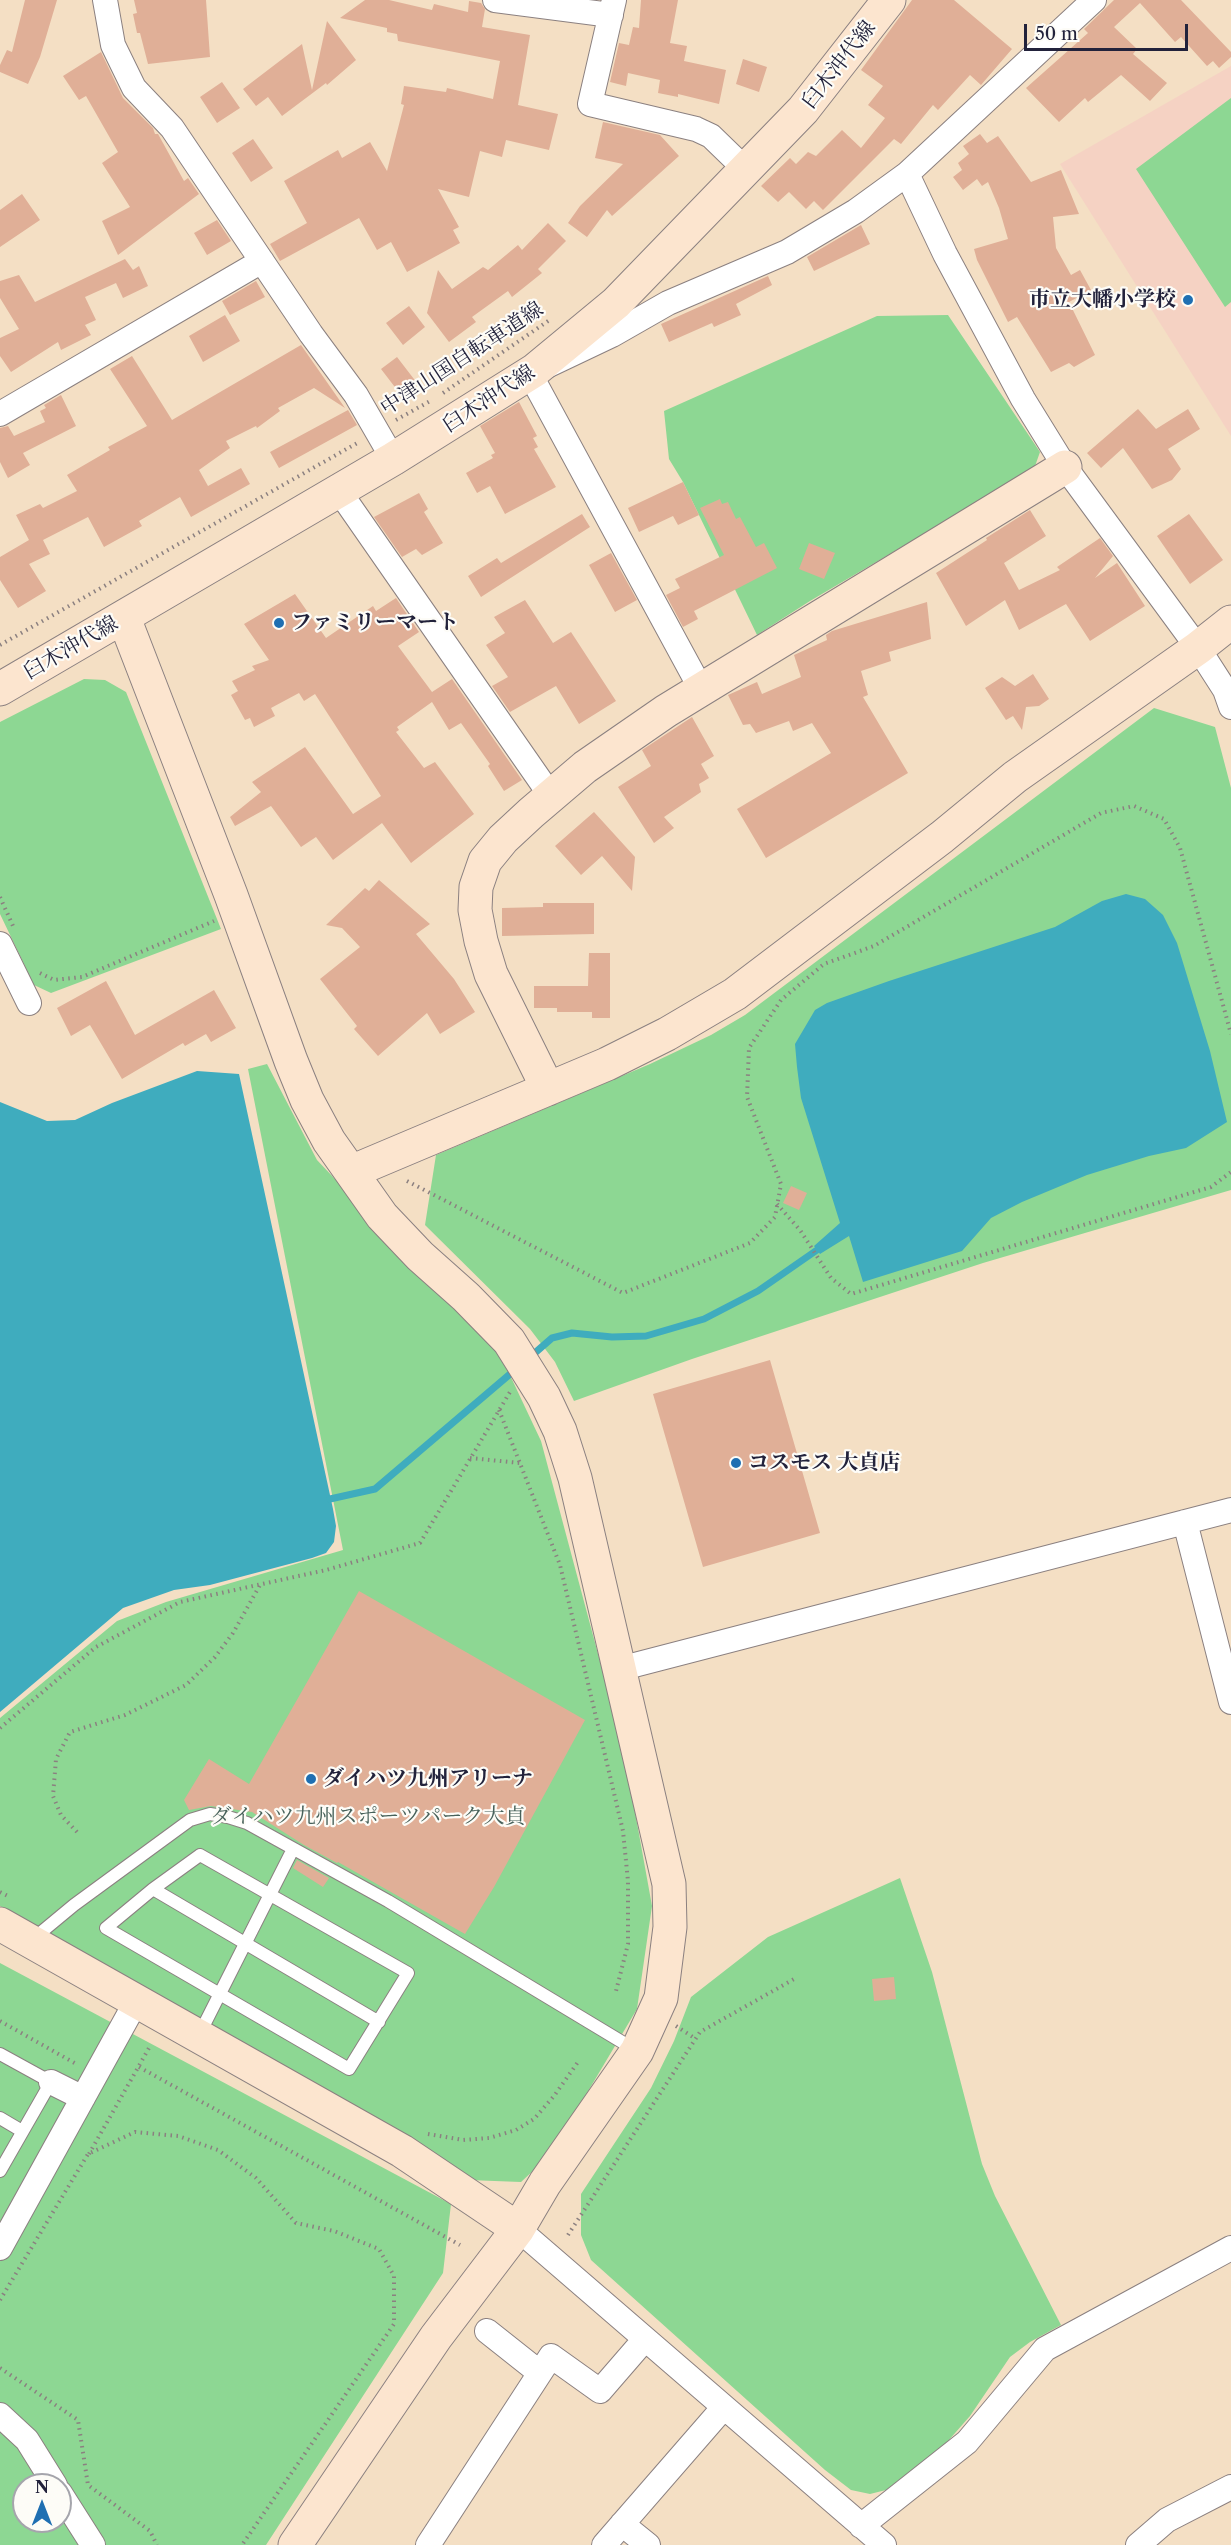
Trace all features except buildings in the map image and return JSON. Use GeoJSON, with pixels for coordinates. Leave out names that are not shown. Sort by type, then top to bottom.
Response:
{"type":"FeatureCollection","features":[{"type":"Feature","properties":{"kind":"street"},"geometry":{"type":"LineString","coordinates":[[105,0],[113,45],[134,88],[172,128],[311,334],[356,395],[393,459]]}},
{"type":"Feature","properties":{"kind":"street"},"geometry":{"type":"LineString","coordinates":[[495,0],[613,8],[590,104],[696,129],[711,136],[745,169]]}},
{"type":"Feature","properties":{"kind":"street","name":"臼木沖代線"},"geometry":{"type":"LineString","coordinates":[[0,688],[339,491],[530,374],[616,303],[803,110],[889,0]]}},
{"type":"Feature","properties":{"kind":"street"},"geometry":{"type":"LineString","coordinates":[[700,689],[530,374],[612,335],[668,303],[787,252],[856,211],[907,174],[1094,0]]}},
{"type":"Feature","properties":{"kind":"street"},"geometry":{"type":"LineString","coordinates":[[907,174],[986,333],[1065,467],[1198,648],[1225,690],[1231,707]]}},
{"type":"Feature","properties":{"kind":"street"},"geometry":{"type":"LineString","coordinates":[[0,414],[262,261]]}},
{"type":"Feature","properties":{"kind":"street"},"geometry":{"type":"LineString","coordinates":[[548,1089],[490,974],[480,941],[475,910],[476,887],[485,861],[503,839],[550,796],[617,745],[700,689],[1065,467]]}},
{"type":"Feature","properties":{"kind":"street"},"geometry":{"type":"LineString","coordinates":[[339,491],[550,796]]}},
{"type":"Feature","properties":{"kind":"street"},"geometry":{"type":"LineString","coordinates":[[124,618],[307,1100],[329,1141],[382,1216],[420,1256],[466,1297],[509,1341],[544,1397],[560,1431],[574,1478],[669,1884],[670,1927],[661,1998],[637,2051],[543,2186],[518,2229],[436,2337],[295,2545]]}},
{"type":"Feature","properties":{"kind":"street"},"geometry":{"type":"LineString","coordinates":[[351,1172],[548,1089],[667,1034],[735,994],[924,851],[1015,777],[1198,648],[1231,622]]}},
{"type":"Feature","properties":{"kind":"street"},"geometry":{"type":"LineString","coordinates":[[7,936],[29,1003]]}},
{"type":"Feature","properties":{"kind":"street"},"geometry":{"type":"LineString","coordinates":[[619,1669],[1231,1510]]}},
{"type":"Feature","properties":{"kind":"street"},"geometry":{"type":"LineString","coordinates":[[1185,1522],[1231,1702]]}},
{"type":"Feature","properties":{"kind":"street"},"geometry":{"type":"LineString","coordinates":[[0,1924],[32,1940],[402,2151],[518,2229],[884,2545]]}},
{"type":"Feature","properties":{"kind":"street"},"geometry":{"type":"LineString","coordinates":[[0,2248],[137,2000]]}},
{"type":"Feature","properties":{"kind":"street"},"geometry":{"type":"LineString","coordinates":[[51,2082],[83,2098]]}},
{"type":"Feature","properties":{"kind":"street"},"geometry":{"type":"LineString","coordinates":[[861,2526],[967,2442],[1045,2349],[1231,2248]]}},
{"type":"Feature","properties":{"kind":"street"},"geometry":{"type":"LineString","coordinates":[[487,2331],[540,2373]]}},
{"type":"Feature","properties":{"kind":"street"},"geometry":{"type":"LineString","coordinates":[[428,2545],[551,2356],[600,2391],[645,2339]]}},
{"type":"Feature","properties":{"kind":"street"},"geometry":{"type":"LineString","coordinates":[[604,2545],[724,2407]]}},
{"type":"Feature","properties":{"kind":"street"},"geometry":{"type":"LineString","coordinates":[[0,2415],[27,2440],[48,2473]]}},
{"type":"Feature","properties":{"kind":"street"},"geometry":{"type":"LineString","coordinates":[[1138,2545],[1167,2520],[1192,2505],[1231,2487]]}},
{"type":"Feature","properties":{"kind":"street"},"geometry":{"type":"LineString","coordinates":[[72,2512],[93,2545]]}},
{"type":"Feature","properties":{"kind":"street"},"geometry":{"type":"LineString","coordinates":[[622,2524],[648,2545]]}},
{"type":"Feature","properties":{"kind":"lane"},"geometry":{"type":"LineString","coordinates":[[32,1940],[74,1905],[190,1820],[210,1814],[228,1816],[247,1823],[388,1901],[637,2051]]}},
{"type":"Feature","properties":{"kind":"lane"},"geometry":{"type":"LineString","coordinates":[[199,2035],[293,1849]]}},
{"type":"Feature","properties":{"kind":"lane"},"geometry":{"type":"LineString","coordinates":[[200,1855],[270,1895],[408,1973],[349,2069],[106,1928],[153,1889],[200,1855]]}},
{"type":"Feature","properties":{"kind":"lane"},"geometry":{"type":"LineString","coordinates":[[153,1889],[379,2022]]}},
{"type":"Feature","properties":{"kind":"lane"},"geometry":{"type":"LineString","coordinates":[[0,2054],[51,2082],[0,2171]]}},
{"type":"Feature","properties":{"kind":"lane"},"geometry":{"type":"LineString","coordinates":[[0,2118],[22,2131]]}},
{"type":"Feature","properties":{"kind":"path","name":"中津山国自転車道線"},"geometry":{"type":"LineString","coordinates":[[0,645],[437,397],[552,318]]}},
{"type":"Feature","properties":{"kind":"path"},"geometry":{"type":"LineString","coordinates":[[406,1181],[623,1293],[750,1243],[774,1217],[781,1184],[747,1097],[749,1048],[781,1000],[824,964],[874,946],[1101,813],[1134,806],[1164,819],[1180,848],[1231,1034]]}},
{"type":"Feature","properties":{"kind":"path"},"geometry":{"type":"LineString","coordinates":[[0,897],[7,936]]}},
{"type":"Feature","properties":{"kind":"path"},"geometry":{"type":"LineString","coordinates":[[34,971],[54,980],[82,977],[223,917]]}},
{"type":"Feature","properties":{"kind":"path"},"geometry":{"type":"LineString","coordinates":[[777,1204],[806,1240],[831,1278],[851,1294],[1211,1187],[1231,1172]]}},
{"type":"Feature","properties":{"kind":"path"},"geometry":{"type":"LineString","coordinates":[[0,1728],[96,1647],[180,1602],[326,1570],[420,1543],[511,1391]]}},
{"type":"Feature","properties":{"kind":"path"},"geometry":{"type":"LineString","coordinates":[[499,1410],[560,1565],[623,1831],[628,1881],[627,1944],[615,1995]]}},
{"type":"Feature","properties":{"kind":"path"},"geometry":{"type":"LineString","coordinates":[[470,1458],[520,1463]]}},
{"type":"Feature","properties":{"kind":"path"},"geometry":{"type":"LineString","coordinates":[[77,1832],[62,1815],[53,1796],[56,1760],[70,1732],[125,1715],[186,1684],[215,1657],[233,1633],[260,1585]]}},
{"type":"Feature","properties":{"kind":"path"},"geometry":{"type":"LineString","coordinates":[[568,2235],[700,2032],[796,1978]]}},
{"type":"Feature","properties":{"kind":"path"},"geometry":{"type":"LineString","coordinates":[[0,2021],[80,2067]]}},
{"type":"Feature","properties":{"kind":"path"},"geometry":{"type":"LineString","coordinates":[[670,2022],[696,2039]]}},
{"type":"Feature","properties":{"kind":"path"},"geometry":{"type":"LineString","coordinates":[[0,2300],[149,2048]]}},
{"type":"Feature","properties":{"kind":"path"},"geometry":{"type":"LineString","coordinates":[[139,2067],[460,2245]]}},
{"type":"Feature","properties":{"kind":"path"},"geometry":{"type":"LineString","coordinates":[[88,2154],[135,2132],[178,2136],[218,2150],[256,2178],[296,2223],[334,2231],[379,2249],[394,2276],[394,2324],[242,2545]]}},
{"type":"Feature","properties":{"kind":"path"},"geometry":{"type":"LineString","coordinates":[[0,2368],[78,2420],[88,2485],[150,2531],[157,2545]]}},
{"type":"Feature","properties":{"kind":"shaded area","name":"市立大幡小学校"},"geometry":{"type":"Polygon","coordinates":[[[1231,66],[1231,436],[1060,164],[1231,66]]]}},
{"type":"Feature","properties":{"kind":"green space"},"geometry":{"type":"Polygon","coordinates":[[[1231,98],[1231,302],[1225,307],[1136,169],[1231,98]]]}},
{"type":"Feature","properties":{"kind":"green space"},"geometry":{"type":"Polygon","coordinates":[[[948,315],[1040,452],[1034,469],[810,601],[757,635],[683,482],[669,459],[664,411],[877,316],[948,315]]]}},
{"type":"Feature","properties":{"kind":"green space"},"geometry":{"type":"Polygon","coordinates":[[[84,679],[105,680],[126,692],[221,929],[51,993],[34,985],[0,914],[0,722],[84,679]]]}},
{"type":"Feature","properties":{"kind":"green space"},"geometry":{"type":"Polygon","coordinates":[[[1154,708],[1215,727],[1231,788],[1231,1190],[983,1263],[692,1359],[574,1401],[555,1362],[530,1329],[425,1225],[436,1155],[650,1064],[711,1035],[745,1015],[1154,708]]]}},
{"type":"Feature","properties":{"kind":"green space","name":"ダイハツ九州スポーツパーク大貞"},"geometry":{"type":"Polygon","coordinates":[[[267,1064],[317,1160],[500,1354],[541,1441],[624,1751],[652,1906],[637,2009],[550,2155],[521,2182],[468,2180],[0,1906],[0,1718],[117,1621],[166,1602],[343,1550],[248,1069],[267,1064]]]}},
{"type":"Feature","properties":{"kind":"green space"},"geometry":{"type":"Polygon","coordinates":[[[900,1878],[932,1972],[982,2164],[995,2196],[1061,2325],[1030,2342],[1010,2357],[970,2416],[941,2449],[890,2489],[870,2494],[851,2490],[825,2470],[591,2260],[581,2235],[581,2194],[651,2088],[674,2041],[691,1997],[768,1937],[900,1878]]]}},
{"type":"Feature","properties":{"kind":"green space"},"geometry":{"type":"Polygon","coordinates":[[[0,1963],[451,2204],[443,2273],[266,2545],[0,2545],[0,1963]]]}},
{"type":"Feature","properties":{"kind":"water"},"geometry":{"type":"Polygon","coordinates":[[[1126,894],[1145,899],[1163,915],[1177,943],[1210,1051],[1227,1122],[1186,1148],[1149,1156],[1087,1175],[1022,1202],[991,1218],[962,1251],[863,1282],[849,1236],[820,1254],[814,1246],[840,1223],[801,1098],[795,1044],[815,1010],[827,1003],[889,981],[1055,927],[1102,901],[1126,894]]]}},
{"type":"Feature","properties":{"kind":"water"},"geometry":{"type":"Polygon","coordinates":[[[197,1071],[239,1074],[333,1509],[336,1526],[334,1542],[326,1553],[312,1558],[210,1585],[174,1590],[123,1608],[0,1712],[0,1102],[47,1121],[75,1120],[112,1103],[197,1071]]]}},
{"type":"Feature","properties":{"kind":"waterway"},"geometry":{"type":"LineString","coordinates":[[529,1358],[552,1338],[572,1333],[612,1337],[646,1336],[704,1319],[758,1291],[817,1250]]}},
{"type":"Feature","properties":{"kind":"waterway"},"geometry":{"type":"LineString","coordinates":[[330,1499],[375,1489],[516,1369]]}},
{"type":"Feature","properties":{"kind":"place","name":"市立大幡小学校"},"geometry":{"type":"Point","coordinates":[1188,300]}},
{"type":"Feature","properties":{"kind":"place","name":"ファミリーマート"},"geometry":{"type":"Point","coordinates":[279,623]}},
{"type":"Feature","properties":{"kind":"place","name":"コスモス 大貞店"},"geometry":{"type":"Point","coordinates":[736,1463]}},
{"type":"Feature","properties":{"kind":"place","name":"ダイハツ九州アリーナ"},"geometry":{"type":"Point","coordinates":[311,1779]}}]}
